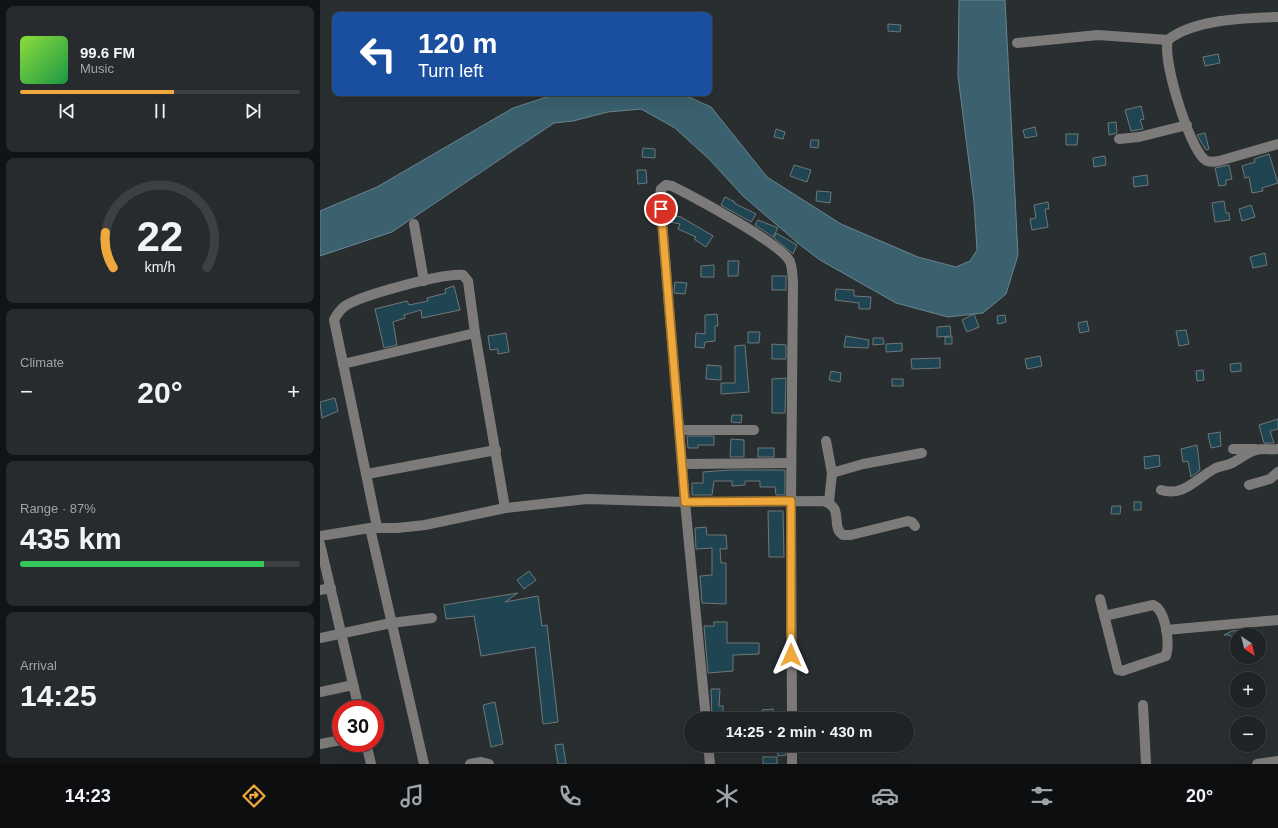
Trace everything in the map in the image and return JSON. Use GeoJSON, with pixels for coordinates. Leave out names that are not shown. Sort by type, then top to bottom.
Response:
{"type":"FeatureCollection","features":[{"type":"Feature","properties":{"kind":"street"},"geometry":{"type":"LineString","coordinates":[[1017,43],[1098,34],[1168,40],[1184,30],[1203,25],[1256,17],[1278,17]]}},
{"type":"Feature","properties":{"kind":"street"},"geometry":{"type":"LineString","coordinates":[[1168,40],[1166,55],[1172,84],[1187,125],[1201,156],[1207,161],[1211,162],[1278,144]]}},
{"type":"Feature","properties":{"kind":"street"},"geometry":{"type":"LineString","coordinates":[[1119,139],[1139,137],[1187,125]]}},
{"type":"Feature","properties":{"kind":"street"},"geometry":{"type":"LineString","coordinates":[[705,712],[685,502],[660,196],[661,189],[666,185],[676,188],[716,210],[780,251],[790,261],[793,282],[791,463],[792,712]]}},
{"type":"Feature","properties":{"kind":"street"},"geometry":{"type":"LineString","coordinates":[[414,224],[424,281]]}},
{"type":"Feature","properties":{"kind":"street"},"geometry":{"type":"LineString","coordinates":[[424,764],[391,623],[373,527],[367,474],[334,320],[337,313],[344,307],[362,298],[424,281],[456,275],[467,278],[505,508]]}},
{"type":"Feature","properties":{"kind":"street"},"geometry":{"type":"LineString","coordinates":[[343,364],[475,333]]}},
{"type":"Feature","properties":{"kind":"street"},"geometry":{"type":"LineString","coordinates":[[680,430],[754,430]]}},
{"type":"Feature","properties":{"kind":"street"},"geometry":{"type":"LineString","coordinates":[[826,441],[832,473],[829,502],[835,509],[838,528],[843,535],[908,521],[912,522],[915,526]]}},
{"type":"Feature","properties":{"kind":"street"},"geometry":{"type":"LineString","coordinates":[[1233,449],[1278,449]]}},
{"type":"Feature","properties":{"kind":"street"},"geometry":{"type":"LineString","coordinates":[[1161,490],[1168,492],[1179,491],[1194,484],[1213,470],[1230,464],[1247,453],[1257,449]]}},
{"type":"Feature","properties":{"kind":"street"},"geometry":{"type":"LineString","coordinates":[[367,474],[496,450]]}},
{"type":"Feature","properties":{"kind":"street"},"geometry":{"type":"LineString","coordinates":[[832,473],[862,464],[922,453]]}},
{"type":"Feature","properties":{"kind":"street"},"geometry":{"type":"LineString","coordinates":[[682,464],[791,463]]}},
{"type":"Feature","properties":{"kind":"street"},"geometry":{"type":"LineString","coordinates":[[1249,485],[1270,479],[1278,472]]}},
{"type":"Feature","properties":{"kind":"street"},"geometry":{"type":"LineString","coordinates":[[320,536],[373,527],[397,528],[425,525],[505,508],[586,499],[685,502],[829,502]]}},
{"type":"Feature","properties":{"kind":"street"},"geometry":{"type":"LineString","coordinates":[[320,544],[357,700]]}},
{"type":"Feature","properties":{"kind":"street"},"geometry":{"type":"LineString","coordinates":[[320,590],[331,588]]}},
{"type":"Feature","properties":{"kind":"street"},"geometry":{"type":"LineString","coordinates":[[1100,599],[1104,616],[1117,666],[1121,671],[1166,656],[1166,630],[1162,614],[1158,607],[1153,605],[1104,616]]}},
{"type":"Feature","properties":{"kind":"street"},"geometry":{"type":"LineString","coordinates":[[320,638],[391,623],[432,618]]}},
{"type":"Feature","properties":{"kind":"street"},"geometry":{"type":"LineString","coordinates":[[1166,630],[1278,620]]}},
{"type":"Feature","properties":{"kind":"street"},"geometry":{"type":"LineString","coordinates":[[320,692],[353,685]]}},
{"type":"Feature","properties":{"kind":"street"},"geometry":{"type":"LineString","coordinates":[[1143,705],[1146,764]]}},
{"type":"Feature","properties":{"kind":"street"},"geometry":{"type":"LineString","coordinates":[[320,744],[332,742]]}},
{"type":"Feature","properties":{"kind":"street"},"geometry":{"type":"LineString","coordinates":[[369,752],[372,764]]}},
{"type":"Feature","properties":{"kind":"street"},"geometry":{"type":"LineString","coordinates":[[709,752],[710,764]]}},
{"type":"Feature","properties":{"kind":"street"},"geometry":{"type":"LineString","coordinates":[[792,752],[792,764]]}},
{"type":"Feature","properties":{"kind":"street"},"geometry":{"type":"LineString","coordinates":[[1257,764],[1278,761]]}},
{"type":"Feature","properties":{"kind":"street"},"geometry":{"type":"LineString","coordinates":[[470,764],[481,762],[489,764]]}},
{"type":"Feature","properties":{"kind":"water"},"geometry":{"type":"Polygon","coordinates":[[[959,0],[1005,0],[1018,255],[1006,294],[983,313],[948,317],[896,303],[820,260],[743,196],[710,160],[675,128],[641,109],[608,112],[573,121],[554,123],[392,232],[320,256],[320,211],[377,187],[513,108],[550,96],[687,96],[711,107],[767,177],[841,224],[918,257],[956,267],[970,261],[977,250],[974,202],[958,76],[959,0]]]}},
{"type":"Feature","properties":{"kind":"building"},"geometry":{"type":"Polygon","coordinates":[[[888,24],[901,25],[900,32],[888,31],[888,24]]]}},
{"type":"Feature","properties":{"kind":"building"},"geometry":{"type":"Polygon","coordinates":[[[1218,54],[1220,63],[1205,66],[1203,57],[1218,54]]]}},
{"type":"Feature","properties":{"kind":"building"},"geometry":{"type":"Polygon","coordinates":[[[1141,106],[1144,119],[1140,120],[1143,129],[1131,131],[1125,110],[1141,106]]]}},
{"type":"Feature","properties":{"kind":"building"},"geometry":{"type":"Polygon","coordinates":[[[1116,122],[1117,133],[1109,135],[1108,123],[1116,122]]]}},
{"type":"Feature","properties":{"kind":"building"},"geometry":{"type":"Polygon","coordinates":[[[1035,127],[1037,136],[1025,138],[1023,130],[1035,127]]]}},
{"type":"Feature","properties":{"kind":"building"},"geometry":{"type":"Polygon","coordinates":[[[776,129],[785,132],[783,139],[774,137],[776,129]]]}},
{"type":"Feature","properties":{"kind":"building"},"geometry":{"type":"Polygon","coordinates":[[[1205,133],[1209,149],[1206,150],[1197,135],[1205,133]]]}},
{"type":"Feature","properties":{"kind":"building"},"geometry":{"type":"Polygon","coordinates":[[[1066,134],[1078,134],[1077,145],[1066,145],[1066,134]]]}},
{"type":"Feature","properties":{"kind":"building"},"geometry":{"type":"Polygon","coordinates":[[[811,140],[819,140],[818,148],[810,147],[811,140]]]}},
{"type":"Feature","properties":{"kind":"building"},"geometry":{"type":"Polygon","coordinates":[[[643,148],[655,149],[655,158],[642,157],[643,148]]]}},
{"type":"Feature","properties":{"kind":"building"},"geometry":{"type":"Polygon","coordinates":[[[1269,154],[1278,183],[1262,188],[1263,191],[1252,193],[1249,177],[1245,178],[1242,166],[1255,162],[1254,159],[1269,154]]]}},
{"type":"Feature","properties":{"kind":"building"},"geometry":{"type":"Polygon","coordinates":[[[1105,156],[1106,165],[1094,167],[1093,158],[1105,156]]]}},
{"type":"Feature","properties":{"kind":"building"},"geometry":{"type":"Polygon","coordinates":[[[794,165],[811,170],[807,182],[790,176],[794,165]]]}},
{"type":"Feature","properties":{"kind":"building"},"geometry":{"type":"Polygon","coordinates":[[[1229,165],[1232,179],[1226,180],[1226,185],[1219,186],[1215,168],[1229,165]]]}},
{"type":"Feature","properties":{"kind":"building"},"geometry":{"type":"Polygon","coordinates":[[[637,170],[646,170],[647,183],[638,184],[637,170]]]}},
{"type":"Feature","properties":{"kind":"building"},"geometry":{"type":"Polygon","coordinates":[[[1147,175],[1148,185],[1134,187],[1133,177],[1147,175]]]}},
{"type":"Feature","properties":{"kind":"building"},"geometry":{"type":"Polygon","coordinates":[[[817,191],[831,192],[830,203],[816,201],[817,191]]]}},
{"type":"Feature","properties":{"kind":"building"},"geometry":{"type":"Polygon","coordinates":[[[725,197],[756,214],[751,222],[721,205],[725,197]]]}},
{"type":"Feature","properties":{"kind":"building"},"geometry":{"type":"Polygon","coordinates":[[[1224,201],[1226,213],[1229,213],[1230,220],[1215,222],[1212,203],[1224,201]]]}},
{"type":"Feature","properties":{"kind":"building"},"geometry":{"type":"Polygon","coordinates":[[[1048,202],[1049,209],[1045,209],[1048,227],[1032,230],[1030,219],[1036,218],[1034,205],[1048,202]]]}},
{"type":"Feature","properties":{"kind":"building"},"geometry":{"type":"Polygon","coordinates":[[[1251,205],[1255,217],[1242,221],[1239,209],[1251,205]]]}},
{"type":"Feature","properties":{"kind":"building"},"geometry":{"type":"Polygon","coordinates":[[[671,215],[681,217],[713,236],[706,247],[694,239],[696,237],[678,229],[680,224],[670,222],[671,215]]]}},
{"type":"Feature","properties":{"kind":"building"},"geometry":{"type":"Polygon","coordinates":[[[758,220],[778,228],[773,237],[755,225],[758,220]]]}},
{"type":"Feature","properties":{"kind":"building"},"geometry":{"type":"Polygon","coordinates":[[[776,233],[797,245],[793,254],[774,238],[776,233]]]}},
{"type":"Feature","properties":{"kind":"building"},"geometry":{"type":"Polygon","coordinates":[[[1265,253],[1267,265],[1253,268],[1250,257],[1265,253]]]}},
{"type":"Feature","properties":{"kind":"building"},"geometry":{"type":"Polygon","coordinates":[[[728,261],[739,261],[738,276],[728,276],[728,261]]]}},
{"type":"Feature","properties":{"kind":"building"},"geometry":{"type":"Polygon","coordinates":[[[714,265],[714,277],[701,277],[701,266],[714,265]]]}},
{"type":"Feature","properties":{"kind":"building"},"geometry":{"type":"Polygon","coordinates":[[[772,276],[786,276],[786,290],[772,290],[772,276]]]}},
{"type":"Feature","properties":{"kind":"building"},"geometry":{"type":"Polygon","coordinates":[[[675,282],[687,283],[685,294],[674,293],[675,282]]]}},
{"type":"Feature","properties":{"kind":"building"},"geometry":{"type":"Polygon","coordinates":[[[454,286],[460,310],[422,318],[421,310],[404,315],[405,318],[393,322],[397,345],[384,348],[375,309],[407,301],[409,305],[428,301],[427,298],[446,293],[445,289],[454,286]]]}},
{"type":"Feature","properties":{"kind":"building"},"geometry":{"type":"Polygon","coordinates":[[[836,289],[854,290],[854,296],[871,297],[870,309],[859,309],[859,303],[835,300],[836,289]]]}},
{"type":"Feature","properties":{"kind":"building"},"geometry":{"type":"Polygon","coordinates":[[[717,314],[718,326],[715,326],[715,341],[705,342],[704,348],[695,347],[696,333],[705,334],[705,315],[717,314]]]}},
{"type":"Feature","properties":{"kind":"building"},"geometry":{"type":"Polygon","coordinates":[[[974,314],[979,327],[967,332],[962,320],[974,314]]]}},
{"type":"Feature","properties":{"kind":"building"},"geometry":{"type":"Polygon","coordinates":[[[1005,315],[1006,322],[998,324],[997,316],[1005,315]]]}},
{"type":"Feature","properties":{"kind":"building"},"geometry":{"type":"Polygon","coordinates":[[[1087,321],[1089,331],[1080,333],[1078,323],[1087,321]]]}},
{"type":"Feature","properties":{"kind":"building"},"geometry":{"type":"Polygon","coordinates":[[[950,326],[951,336],[937,337],[937,327],[950,326]]]}},
{"type":"Feature","properties":{"kind":"building"},"geometry":{"type":"Polygon","coordinates":[[[1186,330],[1189,344],[1179,346],[1176,331],[1186,330]]]}},
{"type":"Feature","properties":{"kind":"building"},"geometry":{"type":"Polygon","coordinates":[[[748,332],[760,332],[759,343],[748,343],[748,332]]]}},
{"type":"Feature","properties":{"kind":"building"},"geometry":{"type":"Polygon","coordinates":[[[506,333],[509,352],[498,354],[498,349],[490,350],[488,336],[506,333]]]}},
{"type":"Feature","properties":{"kind":"building"},"geometry":{"type":"Polygon","coordinates":[[[846,336],[869,340],[868,348],[844,347],[846,336]]]}},
{"type":"Feature","properties":{"kind":"building"},"geometry":{"type":"Polygon","coordinates":[[[945,337],[952,337],[952,344],[945,344],[945,337]]]}},
{"type":"Feature","properties":{"kind":"building"},"geometry":{"type":"Polygon","coordinates":[[[873,338],[883,338],[884,344],[873,345],[873,338]]]}},
{"type":"Feature","properties":{"kind":"building"},"geometry":{"type":"Polygon","coordinates":[[[902,343],[902,351],[886,352],[886,344],[902,343]]]}},
{"type":"Feature","properties":{"kind":"building"},"geometry":{"type":"Polygon","coordinates":[[[772,344],[786,345],[786,359],[772,359],[772,344]]]}},
{"type":"Feature","properties":{"kind":"building"},"geometry":{"type":"Polygon","coordinates":[[[745,345],[749,392],[721,394],[721,383],[735,383],[735,346],[745,345]]]}},
{"type":"Feature","properties":{"kind":"building"},"geometry":{"type":"Polygon","coordinates":[[[1040,356],[1042,366],[1027,369],[1025,359],[1040,356]]]}},
{"type":"Feature","properties":{"kind":"building"},"geometry":{"type":"Polygon","coordinates":[[[940,358],[940,368],[912,369],[911,359],[940,358]]]}},
{"type":"Feature","properties":{"kind":"building"},"geometry":{"type":"Polygon","coordinates":[[[1241,363],[1241,371],[1231,372],[1230,364],[1241,363]]]}},
{"type":"Feature","properties":{"kind":"building"},"geometry":{"type":"Polygon","coordinates":[[[707,365],[721,366],[721,380],[706,379],[707,365]]]}},
{"type":"Feature","properties":{"kind":"building"},"geometry":{"type":"Polygon","coordinates":[[[1203,370],[1204,380],[1197,381],[1196,371],[1203,370]]]}},
{"type":"Feature","properties":{"kind":"building"},"geometry":{"type":"Polygon","coordinates":[[[831,371],[841,373],[840,382],[829,380],[831,371]]]}},
{"type":"Feature","properties":{"kind":"building"},"geometry":{"type":"Polygon","coordinates":[[[786,378],[785,413],[772,413],[772,379],[786,378]]]}},
{"type":"Feature","properties":{"kind":"building"},"geometry":{"type":"Polygon","coordinates":[[[892,379],[903,379],[903,386],[892,386],[892,379]]]}},
{"type":"Feature","properties":{"kind":"building"},"geometry":{"type":"Polygon","coordinates":[[[335,398],[338,411],[322,418],[320,402],[335,398]]]}},
{"type":"Feature","properties":{"kind":"building"},"geometry":{"type":"Polygon","coordinates":[[[732,415],[742,415],[741,423],[731,422],[732,415]]]}},
{"type":"Feature","properties":{"kind":"building"},"geometry":{"type":"Polygon","coordinates":[[[1278,419],[1278,429],[1270,431],[1274,443],[1264,443],[1259,425],[1278,419]]]}},
{"type":"Feature","properties":{"kind":"building"},"geometry":{"type":"Polygon","coordinates":[[[1220,432],[1221,446],[1211,448],[1208,434],[1220,432]]]}},
{"type":"Feature","properties":{"kind":"building"},"geometry":{"type":"Polygon","coordinates":[[[687,436],[714,436],[714,445],[698,445],[698,448],[688,448],[687,436]]]}},
{"type":"Feature","properties":{"kind":"building"},"geometry":{"type":"Polygon","coordinates":[[[731,439],[744,440],[744,457],[730,457],[731,439]]]}},
{"type":"Feature","properties":{"kind":"building"},"geometry":{"type":"Polygon","coordinates":[[[1197,445],[1200,470],[1191,477],[1188,461],[1183,462],[1181,449],[1197,445]]]}},
{"type":"Feature","properties":{"kind":"building"},"geometry":{"type":"Polygon","coordinates":[[[758,448],[774,448],[774,457],[758,457],[758,448]]]}},
{"type":"Feature","properties":{"kind":"building"},"geometry":{"type":"Polygon","coordinates":[[[1159,455],[1160,466],[1145,469],[1144,457],[1159,455]]]}},
{"type":"Feature","properties":{"kind":"building"},"geometry":{"type":"Polygon","coordinates":[[[729,470],[785,470],[785,495],[776,495],[775,487],[760,487],[760,481],[745,481],[745,485],[732,486],[732,481],[714,481],[712,495],[692,495],[692,483],[703,483],[703,472],[729,470]]]}},
{"type":"Feature","properties":{"kind":"building"},"geometry":{"type":"Polygon","coordinates":[[[1134,502],[1141,502],[1141,510],[1134,510],[1134,502]]]}},
{"type":"Feature","properties":{"kind":"building"},"geometry":{"type":"Polygon","coordinates":[[[1112,506],[1121,506],[1120,514],[1111,514],[1112,506]]]}},
{"type":"Feature","properties":{"kind":"building"},"geometry":{"type":"Polygon","coordinates":[[[768,511],[783,511],[784,557],[769,557],[768,511]]]}},
{"type":"Feature","properties":{"kind":"building"},"geometry":{"type":"Polygon","coordinates":[[[706,527],[707,535],[726,535],[727,549],[720,549],[721,563],[726,563],[726,604],[702,603],[700,576],[712,575],[712,548],[696,549],[695,528],[706,527]]]}},
{"type":"Feature","properties":{"kind":"building"},"geometry":{"type":"Polygon","coordinates":[[[529,571],[536,580],[524,589],[517,580],[529,571]]]}},
{"type":"Feature","properties":{"kind":"building"},"geometry":{"type":"Polygon","coordinates":[[[518,593],[505,602],[538,596],[542,626],[547,625],[558,722],[543,724],[535,647],[481,656],[474,616],[446,619],[444,605],[518,593]]]}},
{"type":"Feature","properties":{"kind":"building"},"geometry":{"type":"Polygon","coordinates":[[[714,622],[727,622],[727,643],[759,643],[759,654],[733,655],[733,671],[708,673],[704,626],[714,626],[714,622]]]}},
{"type":"Feature","properties":{"kind":"building"},"geometry":{"type":"Polygon","coordinates":[[[711,689],[720,689],[719,706],[723,706],[723,712],[712,712],[711,689]]]}},
{"type":"Feature","properties":{"kind":"building"},"geometry":{"type":"Polygon","coordinates":[[[495,702],[503,744],[491,747],[483,705],[495,702]]]}},
{"type":"Feature","properties":{"kind":"building"},"geometry":{"type":"Polygon","coordinates":[[[773,709],[773,712],[762,712],[762,710],[773,709]]]}},
{"type":"Feature","properties":{"kind":"building"},"geometry":{"type":"Polygon","coordinates":[[[563,744],[566,764],[558,764],[555,745],[563,744]]]}},
{"type":"Feature","properties":{"kind":"building"},"geometry":{"type":"Polygon","coordinates":[[[778,752],[786,752],[786,755],[778,756],[778,752]]]}},
{"type":"Feature","properties":{"kind":"building"},"geometry":{"type":"Polygon","coordinates":[[[763,757],[777,757],[777,764],[763,764],[763,757]]]}},
{"type":"Feature","properties":{"kind":"route"},"geometry":{"type":"LineString","coordinates":[[661,209],[685,502],[791,501],[791,655]]}}]}
